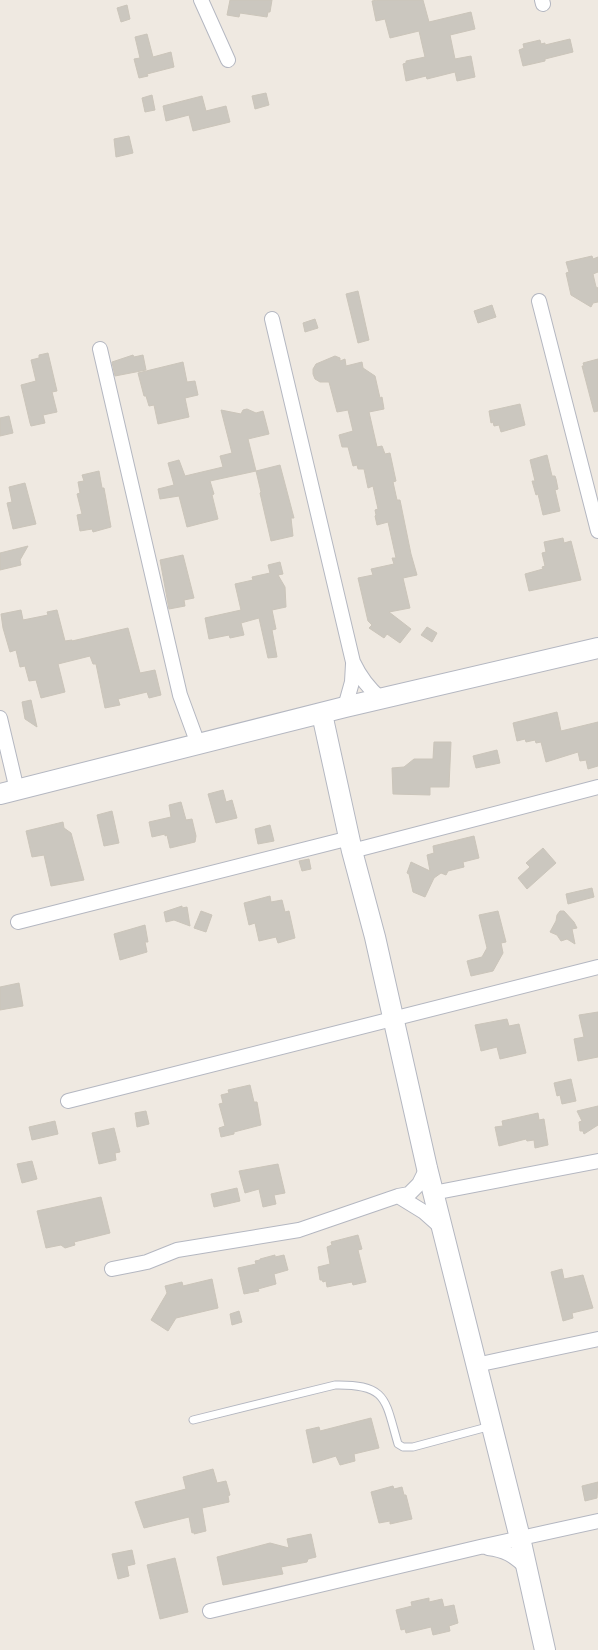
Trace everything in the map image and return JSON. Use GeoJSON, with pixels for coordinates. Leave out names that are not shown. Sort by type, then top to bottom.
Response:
{"type":"FeatureCollection","features":[{"type":"Feature","properties":{"kind":"street"},"geometry":{"type":"LineString","coordinates":[[202,0],[228,60]]}},
{"type":"Feature","properties":{"kind":"street"},"geometry":{"type":"LineString","coordinates":[[539,301],[598,531]]}},
{"type":"Feature","properties":{"kind":"street"},"geometry":{"type":"LineString","coordinates":[[272,319],[353,662],[368,688],[381,699]]}},
{"type":"Feature","properties":{"kind":"street"},"geometry":{"type":"LineString","coordinates":[[100,349],[180,695],[198,744]]}},
{"type":"Feature","properties":{"kind":"street"},"geometry":{"type":"LineString","coordinates":[[0,718],[9,792],[345,707],[598,648]]}},
{"type":"Feature","properties":{"kind":"street"},"geometry":{"type":"LineString","coordinates":[[345,707],[352,682],[353,662]]}},
{"type":"Feature","properties":{"kind":"street"},"geometry":{"type":"LineString","coordinates":[[322,714],[351,845],[375,936],[392,1020],[427,1168],[520,1538],[545,1650]]}},
{"type":"Feature","properties":{"kind":"street"},"geometry":{"type":"LineString","coordinates":[[18,922],[598,787]]}},
{"type":"Feature","properties":{"kind":"street"},"geometry":{"type":"LineString","coordinates":[[68,1101],[598,967]]}},
{"type":"Feature","properties":{"kind":"street"},"geometry":{"type":"LineString","coordinates":[[433,1193],[598,1161]]}},
{"type":"Feature","properties":{"kind":"street"},"geometry":{"type":"LineString","coordinates":[[112,1269],[147,1262],[177,1250],[299,1230],[398,1196],[409,1194],[419,1184],[427,1168]]}},
{"type":"Feature","properties":{"kind":"street"},"geometry":{"type":"LineString","coordinates":[[398,1196],[424,1212],[442,1229]]}},
{"type":"Feature","properties":{"kind":"street"},"geometry":{"type":"LineString","coordinates":[[476,1365],[598,1339]]}},
{"type":"Feature","properties":{"kind":"street"},"geometry":{"type":"LineString","coordinates":[[210,1611],[480,1547],[598,1522]]}},
{"type":"Feature","properties":{"kind":"street"},"geometry":{"type":"LineString","coordinates":[[480,1547],[500,1549],[511,1553],[526,1567]]}},
{"type":"Feature","properties":{"kind":"lane"},"geometry":{"type":"LineString","coordinates":[[193,1420],[335,1385],[356,1384],[380,1394],[386,1403],[398,1444],[403,1447],[412,1447],[491,1426]]}},
{"type":"Feature","properties":{"kind":"building"},"geometry":{"type":"Polygon","coordinates":[[[230,0],[272,0],[267,17],[240,13],[239,17],[227,15],[230,0]]]}},
{"type":"Feature","properties":{"kind":"building"},"geometry":{"type":"Polygon","coordinates":[[[423,0],[429,22],[471,12],[475,29],[450,35],[455,59],[471,56],[475,77],[457,81],[455,72],[427,79],[426,76],[406,81],[403,64],[406,61],[425,57],[419,31],[390,38],[385,19],[376,21],[372,1],[423,0]]]}},
{"type":"Feature","properties":{"kind":"building"},"geometry":{"type":"Polygon","coordinates":[[[127,5],[130,19],[121,22],[117,8],[127,5]]]}},
{"type":"Feature","properties":{"kind":"building"},"geometry":{"type":"Polygon","coordinates":[[[147,34],[153,57],[171,52],[174,67],[139,78],[134,59],[140,58],[135,37],[147,34]]]}},
{"type":"Feature","properties":{"kind":"building"},"geometry":{"type":"Polygon","coordinates":[[[570,39],[573,52],[523,66],[519,50],[524,48],[523,44],[540,40],[541,44],[545,43],[545,45],[570,39]]]}},
{"type":"Feature","properties":{"kind":"building"},"geometry":{"type":"Polygon","coordinates":[[[266,93],[269,105],[255,109],[252,96],[266,93]]]}},
{"type":"Feature","properties":{"kind":"building"},"geometry":{"type":"Polygon","coordinates":[[[152,95],[155,110],[145,112],[142,98],[152,95]]]}},
{"type":"Feature","properties":{"kind":"building"},"geometry":{"type":"Polygon","coordinates":[[[202,96],[206,111],[226,106],[230,122],[193,131],[189,115],[166,121],[163,106],[202,96]]]}},
{"type":"Feature","properties":{"kind":"building"},"geometry":{"type":"Polygon","coordinates":[[[129,136],[133,153],[116,157],[114,139],[129,136]]]}},
{"type":"Feature","properties":{"kind":"building"},"geometry":{"type":"Polygon","coordinates":[[[592,256],[593,259],[598,257],[598,272],[593,274],[596,287],[598,288],[598,302],[593,303],[591,307],[571,295],[566,273],[569,272],[566,262],[592,256]]]}},
{"type":"Feature","properties":{"kind":"building"},"geometry":{"type":"Polygon","coordinates":[[[358,291],[369,340],[358,343],[346,294],[358,291]]]}},
{"type":"Feature","properties":{"kind":"building"},"geometry":{"type":"Polygon","coordinates":[[[492,305],[496,317],[478,323],[474,311],[492,305]]]}},
{"type":"Feature","properties":{"kind":"building"},"geometry":{"type":"Polygon","coordinates":[[[315,319],[318,328],[305,332],[303,323],[315,319]]]}},
{"type":"Feature","properties":{"kind":"building"},"geometry":{"type":"Polygon","coordinates":[[[48,353],[57,391],[52,392],[57,412],[43,415],[45,423],[31,426],[21,385],[36,381],[31,360],[39,358],[39,355],[48,353]]]}},
{"type":"Feature","properties":{"kind":"building"},"geometry":{"type":"Polygon","coordinates":[[[133,355],[134,357],[143,355],[146,370],[115,376],[112,362],[133,355]]]}},
{"type":"Feature","properties":{"kind":"building"},"geometry":{"type":"Polygon","coordinates":[[[335,356],[340,358],[340,361],[345,359],[346,366],[362,362],[363,368],[375,376],[380,398],[382,397],[384,409],[369,412],[377,447],[382,446],[385,454],[390,453],[396,481],[393,482],[397,500],[400,500],[417,575],[403,578],[410,608],[389,612],[411,629],[400,643],[387,634],[384,638],[369,628],[372,625],[368,621],[358,578],[373,575],[371,569],[394,564],[392,558],[396,558],[388,522],[377,525],[375,510],[378,509],[373,486],[368,488],[364,469],[358,469],[357,465],[353,466],[348,447],[342,447],[339,435],[353,431],[348,410],[337,412],[329,382],[320,382],[315,379],[313,374],[316,364],[335,356]]]}},
{"type":"Feature","properties":{"kind":"building"},"geometry":{"type":"Polygon","coordinates":[[[598,359],[598,411],[594,412],[582,366],[584,366],[583,363],[598,359]]]}},
{"type":"Feature","properties":{"kind":"building"},"geometry":{"type":"Polygon","coordinates":[[[183,362],[187,382],[195,381],[198,395],[185,398],[189,417],[158,424],[154,405],[149,406],[146,396],[144,396],[138,373],[183,362]]]}},
{"type":"Feature","properties":{"kind":"building"},"geometry":{"type":"Polygon","coordinates":[[[520,404],[525,425],[501,432],[499,425],[494,426],[493,422],[491,423],[489,411],[520,404]]]}},
{"type":"Feature","properties":{"kind":"building"},"geometry":{"type":"Polygon","coordinates":[[[247,409],[256,413],[263,411],[269,434],[248,439],[256,471],[210,481],[218,519],[187,527],[179,496],[160,499],[158,489],[174,485],[168,463],[179,460],[185,476],[223,467],[220,456],[232,453],[221,410],[241,414],[243,410],[247,409]]]}},
{"type":"Feature","properties":{"kind":"building"},"geometry":{"type":"Polygon","coordinates":[[[9,416],[13,433],[0,436],[0,418],[9,416]]]}},
{"type":"Feature","properties":{"kind":"building"},"geometry":{"type":"Polygon","coordinates":[[[547,455],[552,476],[555,476],[556,479],[558,489],[555,490],[560,511],[543,515],[538,494],[536,495],[532,481],[535,481],[530,460],[547,455]]]}},
{"type":"Feature","properties":{"kind":"building"},"geometry":{"type":"Polygon","coordinates":[[[280,465],[294,518],[291,518],[293,536],[271,541],[256,471],[280,465]]]}},
{"type":"Feature","properties":{"kind":"building"},"geometry":{"type":"Polygon","coordinates":[[[99,471],[111,527],[93,532],[92,529],[80,531],[77,515],[82,514],[77,494],[80,493],[78,482],[84,481],[82,475],[99,471]]]}},
{"type":"Feature","properties":{"kind":"building"},"geometry":{"type":"Polygon","coordinates":[[[25,483],[36,524],[13,529],[7,503],[12,502],[9,487],[25,483]]]}},
{"type":"Feature","properties":{"kind":"building"},"geometry":{"type":"Polygon","coordinates":[[[563,538],[564,543],[571,541],[581,580],[529,591],[525,574],[543,569],[542,567],[545,566],[542,553],[546,552],[544,542],[563,538]]]}},
{"type":"Feature","properties":{"kind":"building"},"geometry":{"type":"Polygon","coordinates":[[[28,546],[20,560],[21,565],[0,570],[0,553],[28,546]]]}},
{"type":"Feature","properties":{"kind":"building"},"geometry":{"type":"Polygon","coordinates":[[[183,555],[194,598],[184,600],[185,606],[169,609],[160,560],[183,555]]]}},
{"type":"Feature","properties":{"kind":"building"},"geometry":{"type":"Polygon","coordinates":[[[280,562],[283,574],[278,575],[285,587],[286,607],[272,610],[276,629],[272,630],[277,657],[268,658],[259,618],[241,623],[244,635],[230,638],[229,635],[209,639],[205,618],[241,610],[235,584],[253,580],[252,577],[270,573],[268,565],[280,562]]]}},
{"type":"Feature","properties":{"kind":"building"},"geometry":{"type":"Polygon","coordinates":[[[21,610],[23,620],[48,615],[47,612],[57,610],[65,641],[128,628],[140,673],[155,670],[161,695],[149,698],[147,692],[118,699],[120,705],[105,708],[96,664],[93,664],[90,656],[58,664],[65,692],[41,698],[36,680],[29,681],[25,666],[20,667],[16,650],[10,652],[3,628],[1,614],[21,610]]]}},
{"type":"Feature","properties":{"kind":"building"},"geometry":{"type":"Polygon","coordinates":[[[427,627],[437,633],[432,642],[421,635],[427,627]]]}},
{"type":"Feature","properties":{"kind":"building"},"geometry":{"type":"Polygon","coordinates":[[[31,700],[37,727],[25,719],[22,702],[31,700]]]}},
{"type":"Feature","properties":{"kind":"building"},"geometry":{"type":"Polygon","coordinates":[[[557,712],[561,731],[598,722],[598,766],[588,769],[586,760],[580,761],[578,752],[546,762],[541,742],[536,743],[535,740],[526,742],[525,739],[517,741],[513,723],[557,712]]]}},
{"type":"Feature","properties":{"kind":"building"},"geometry":{"type":"Polygon","coordinates":[[[434,742],[451,742],[449,787],[430,787],[430,795],[393,794],[392,768],[404,767],[414,759],[433,759],[434,742]]]}},
{"type":"Feature","properties":{"kind":"building"},"geometry":{"type":"Polygon","coordinates":[[[497,750],[500,763],[476,768],[473,756],[497,750]]]}},
{"type":"Feature","properties":{"kind":"building"},"geometry":{"type":"Polygon","coordinates":[[[223,790],[226,802],[232,800],[237,818],[216,823],[208,794],[223,790]]]}},
{"type":"Feature","properties":{"kind":"building"},"geometry":{"type":"Polygon","coordinates":[[[181,802],[186,820],[192,819],[196,836],[195,842],[170,848],[167,835],[152,837],[149,822],[171,817],[169,805],[181,802]]]}},
{"type":"Feature","properties":{"kind":"building"},"geometry":{"type":"Polygon","coordinates":[[[112,811],[119,843],[104,846],[97,815],[112,811]]]}},
{"type":"Feature","properties":{"kind":"building"},"geometry":{"type":"Polygon","coordinates":[[[63,822],[64,828],[71,833],[84,880],[51,886],[44,855],[32,857],[26,831],[63,822]]]}},
{"type":"Feature","properties":{"kind":"building"},"geometry":{"type":"Polygon","coordinates":[[[270,825],[274,841],[258,844],[255,829],[270,825]]]}},
{"type":"Feature","properties":{"kind":"building"},"geometry":{"type":"Polygon","coordinates":[[[474,836],[479,858],[463,862],[464,867],[448,871],[446,875],[441,873],[434,878],[425,897],[413,892],[409,874],[407,873],[411,862],[430,871],[427,855],[434,853],[433,846],[474,836]]]}},
{"type":"Feature","properties":{"kind":"building"},"geometry":{"type":"Polygon","coordinates":[[[543,848],[556,863],[527,889],[518,878],[530,867],[526,863],[543,848]]]}},
{"type":"Feature","properties":{"kind":"building"},"geometry":{"type":"Polygon","coordinates":[[[309,859],[311,869],[302,871],[299,861],[309,859]]]}},
{"type":"Feature","properties":{"kind":"building"},"geometry":{"type":"Polygon","coordinates":[[[592,888],[594,897],[568,904],[566,894],[592,888]]]}},
{"type":"Feature","properties":{"kind":"building"},"geometry":{"type":"Polygon","coordinates":[[[270,896],[271,902],[282,900],[285,912],[289,911],[295,938],[278,943],[276,937],[259,941],[255,923],[249,925],[244,903],[270,896]]]}},
{"type":"Feature","properties":{"kind":"building"},"geometry":{"type":"Polygon","coordinates":[[[182,906],[182,908],[187,907],[190,926],[174,920],[166,922],[164,912],[182,906]]]}},
{"type":"Feature","properties":{"kind":"building"},"geometry":{"type":"Polygon","coordinates":[[[201,911],[212,915],[206,932],[194,928],[201,911]]]}},
{"type":"Feature","properties":{"kind":"building"},"geometry":{"type":"Polygon","coordinates":[[[498,911],[506,942],[501,943],[503,953],[493,971],[471,976],[467,961],[482,957],[487,948],[479,915],[498,911]]]}},
{"type":"Feature","properties":{"kind":"building"},"geometry":{"type":"Polygon","coordinates":[[[560,911],[564,911],[577,928],[572,929],[575,944],[567,939],[561,941],[557,935],[550,932],[560,911]]]}},
{"type":"Feature","properties":{"kind":"building"},"geometry":{"type":"Polygon","coordinates":[[[145,925],[148,942],[145,942],[147,952],[120,960],[114,934],[145,925]]]}},
{"type":"Feature","properties":{"kind":"building"},"geometry":{"type":"Polygon","coordinates":[[[19,983],[23,1006],[0,1010],[0,987],[19,983]]]}},
{"type":"Feature","properties":{"kind":"building"},"geometry":{"type":"Polygon","coordinates":[[[598,1012],[598,1057],[578,1061],[574,1039],[584,1037],[579,1015],[598,1012]]]}},
{"type":"Feature","properties":{"kind":"building"},"geometry":{"type":"Polygon","coordinates":[[[507,1019],[509,1026],[519,1024],[526,1053],[500,1059],[497,1047],[481,1051],[475,1025],[507,1019]]]}},
{"type":"Feature","properties":{"kind":"building"},"geometry":{"type":"Polygon","coordinates":[[[571,1079],[576,1101],[562,1104],[560,1095],[557,1096],[554,1083],[571,1079]]]}},
{"type":"Feature","properties":{"kind":"building"},"geometry":{"type":"Polygon","coordinates":[[[250,1085],[254,1102],[257,1102],[261,1125],[221,1137],[219,1128],[225,1126],[219,1104],[223,1103],[221,1095],[229,1093],[228,1090],[250,1085]]]}},
{"type":"Feature","properties":{"kind":"building"},"geometry":{"type":"Polygon","coordinates":[[[598,1106],[598,1125],[584,1134],[583,1131],[580,1131],[579,1122],[582,1121],[577,1111],[598,1106]]]}},
{"type":"Feature","properties":{"kind":"building"},"geometry":{"type":"Polygon","coordinates":[[[146,1111],[149,1124],[137,1127],[135,1113],[146,1111]]]}},
{"type":"Feature","properties":{"kind":"building"},"geometry":{"type":"Polygon","coordinates":[[[538,1113],[539,1120],[544,1119],[548,1145],[535,1148],[534,1140],[527,1141],[526,1139],[499,1146],[495,1127],[503,1126],[502,1121],[538,1113]]]}},
{"type":"Feature","properties":{"kind":"building"},"geometry":{"type":"Polygon","coordinates":[[[55,1121],[58,1134],[32,1140],[29,1127],[55,1121]]]}},
{"type":"Feature","properties":{"kind":"building"},"geometry":{"type":"Polygon","coordinates":[[[114,1128],[120,1152],[115,1153],[116,1160],[99,1164],[92,1133],[114,1128]]]}},
{"type":"Feature","properties":{"kind":"building"},"geometry":{"type":"Polygon","coordinates":[[[32,1161],[37,1179],[22,1183],[17,1164],[32,1161]]]}},
{"type":"Feature","properties":{"kind":"building"},"geometry":{"type":"Polygon","coordinates":[[[278,1164],[285,1193],[274,1195],[276,1204],[263,1207],[259,1189],[245,1193],[239,1171],[278,1164]]]}},
{"type":"Feature","properties":{"kind":"building"},"geometry":{"type":"Polygon","coordinates":[[[237,1188],[240,1201],[214,1207],[211,1194],[237,1188]]]}},
{"type":"Feature","properties":{"kind":"building"},"geometry":{"type":"Polygon","coordinates":[[[101,1197],[110,1233],[74,1242],[75,1245],[65,1248],[61,1245],[46,1248],[37,1211],[101,1197]]]}},
{"type":"Feature","properties":{"kind":"building"},"geometry":{"type":"Polygon","coordinates":[[[358,1235],[362,1249],[358,1250],[366,1282],[353,1285],[352,1282],[327,1287],[326,1281],[320,1280],[318,1267],[330,1264],[327,1247],[332,1245],[331,1242],[358,1235]]]}},
{"type":"Feature","properties":{"kind":"building"},"geometry":{"type":"Polygon","coordinates":[[[275,1255],[275,1257],[284,1255],[288,1270],[274,1274],[276,1284],[258,1289],[259,1291],[244,1294],[238,1268],[256,1264],[255,1261],[275,1255]]]}},
{"type":"Feature","properties":{"kind":"building"},"geometry":{"type":"Polygon","coordinates":[[[562,1269],[564,1279],[583,1275],[593,1308],[572,1313],[573,1318],[563,1321],[551,1272],[562,1269]]]}},
{"type":"Feature","properties":{"kind":"building"},"geometry":{"type":"Polygon","coordinates":[[[212,1279],[218,1308],[176,1318],[168,1331],[151,1320],[167,1293],[165,1286],[182,1282],[183,1286],[212,1279]]]}},
{"type":"Feature","properties":{"kind":"building"},"geometry":{"type":"Polygon","coordinates":[[[239,1311],[242,1322],[232,1325],[230,1314],[239,1311]]]}},
{"type":"Feature","properties":{"kind":"building"},"geometry":{"type":"Polygon","coordinates":[[[371,1418],[379,1448],[354,1454],[355,1461],[340,1465],[336,1456],[313,1463],[306,1430],[319,1427],[320,1431],[371,1418]]]}},
{"type":"Feature","properties":{"kind":"building"},"geometry":{"type":"Polygon","coordinates":[[[213,1469],[217,1483],[226,1481],[230,1495],[228,1496],[229,1502],[202,1508],[206,1531],[192,1533],[189,1517],[144,1528],[135,1502],[186,1489],[183,1477],[213,1469]]]}},
{"type":"Feature","properties":{"kind":"building"},"geometry":{"type":"Polygon","coordinates":[[[598,1482],[597,1498],[585,1501],[582,1486],[598,1482]]]}},
{"type":"Feature","properties":{"kind":"building"},"geometry":{"type":"Polygon","coordinates":[[[393,1486],[394,1489],[402,1487],[412,1519],[390,1524],[390,1521],[379,1523],[371,1492],[393,1486]]]}},
{"type":"Feature","properties":{"kind":"building"},"geometry":{"type":"Polygon","coordinates":[[[311,1534],[316,1557],[308,1559],[307,1562],[281,1567],[283,1574],[223,1585],[217,1557],[270,1543],[289,1548],[287,1539],[311,1534]]]}},
{"type":"Feature","properties":{"kind":"building"},"geometry":{"type":"Polygon","coordinates":[[[132,1550],[135,1564],[127,1566],[129,1576],[118,1579],[112,1554],[132,1550]]]}},
{"type":"Feature","properties":{"kind":"building"},"geometry":{"type":"Polygon","coordinates":[[[175,1558],[188,1612],[160,1619],[147,1565],[175,1558]]]}},
{"type":"Feature","properties":{"kind":"building"},"geometry":{"type":"Polygon","coordinates":[[[429,1598],[429,1602],[442,1599],[444,1607],[454,1605],[458,1623],[449,1626],[450,1631],[433,1635],[431,1627],[406,1633],[405,1629],[401,1630],[396,1610],[412,1606],[411,1602],[429,1598]]]}}]}
